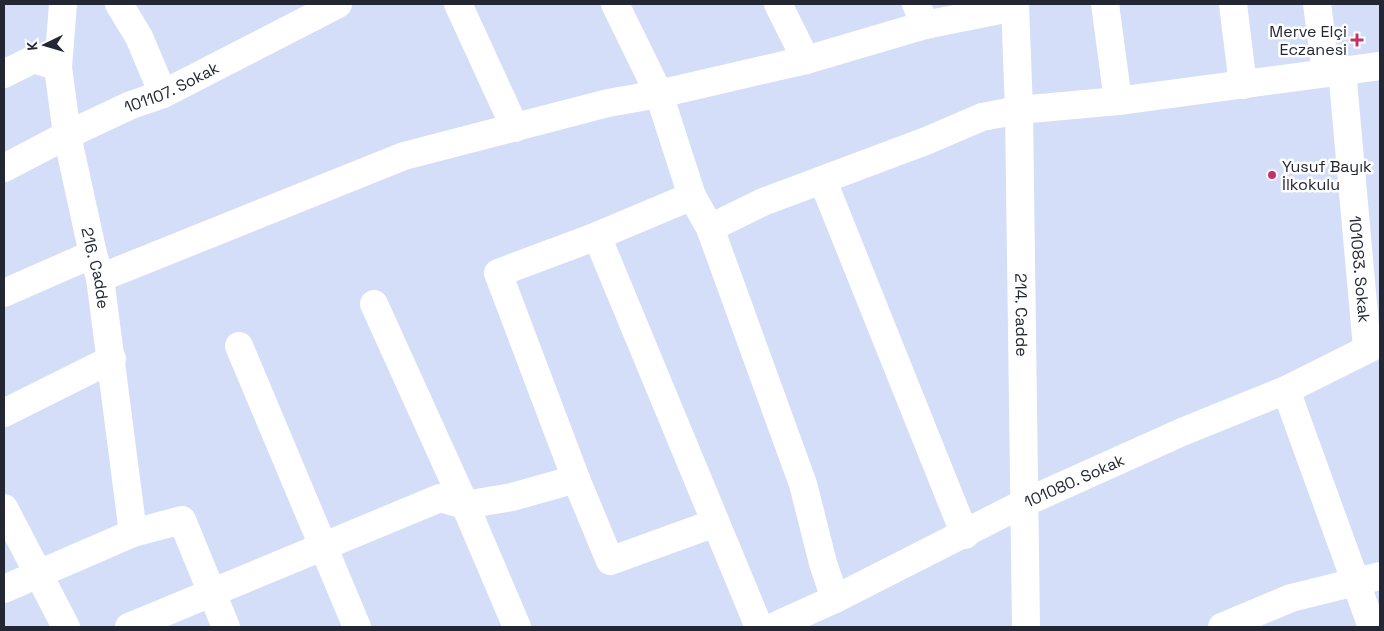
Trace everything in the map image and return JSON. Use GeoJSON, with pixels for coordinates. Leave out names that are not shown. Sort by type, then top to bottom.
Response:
{"type":"FeatureCollection","features":[{"type":"Feature","properties":{"kind":"street","name":"216. Cadde"},"geometry":{"type":"LineString","coordinates":[[63,4],[58,67],[68,135],[97,266],[112,359],[133,533]]}},
{"type":"Feature","properties":{"kind":"street"},"geometry":{"type":"LineString","coordinates":[[119,4],[139,38],[163,94]]}},
{"type":"Feature","properties":{"kind":"street","name":"101107. Sokak"},"geometry":{"type":"LineString","coordinates":[[4,168],[131,105],[163,94],[307,11],[338,4]]}},
{"type":"Feature","properties":{"kind":"street"},"geometry":{"type":"LineString","coordinates":[[458,4],[515,128]]}},
{"type":"Feature","properties":{"kind":"street"},"geometry":{"type":"LineString","coordinates":[[615,4],[659,94],[692,196],[710,228],[803,484],[823,564],[835,599]]}},
{"type":"Feature","properties":{"kind":"street"},"geometry":{"type":"LineString","coordinates":[[778,4],[806,60]]}},
{"type":"Feature","properties":{"kind":"street"},"geometry":{"type":"LineString","coordinates":[[1105,4],[1118,101]]}},
{"type":"Feature","properties":{"kind":"street"},"geometry":{"type":"LineString","coordinates":[[1233,4],[1243,85]]}},
{"type":"Feature","properties":{"kind":"street","name":"101083. Sokak"},"geometry":{"type":"LineString","coordinates":[[1317,4],[1334,71],[1373,346]]}},
{"type":"Feature","properties":{"kind":"street"},"geometry":{"type":"LineString","coordinates":[[4,293],[97,266],[404,156],[608,103],[659,94],[806,60],[922,11],[1015,5]]}},
{"type":"Feature","properties":{"kind":"street","name":"214. Cadde"},"geometry":{"type":"LineString","coordinates":[[1015,5],[1019,110],[1026,627]]}},
{"type":"Feature","properties":{"kind":"street"},"geometry":{"type":"LineString","coordinates":[[4,74],[34,59],[58,67]]}},
{"type":"Feature","properties":{"kind":"street"},"geometry":{"type":"LineString","coordinates":[[710,228],[763,202],[823,181],[982,117],[1019,110],[1118,101],[1380,66]]}},
{"type":"Feature","properties":{"kind":"street"},"geometry":{"type":"LineString","coordinates":[[823,181],[965,535]]}},
{"type":"Feature","properties":{"kind":"street"},"geometry":{"type":"LineString","coordinates":[[692,196],[597,236],[498,273],[576,479],[610,561],[715,524]]}},
{"type":"Feature","properties":{"kind":"street"},"geometry":{"type":"LineString","coordinates":[[597,236],[759,627]]}},
{"type":"Feature","properties":{"kind":"street"},"geometry":{"type":"LineString","coordinates":[[374,304],[517,627]]}},
{"type":"Feature","properties":{"kind":"street"},"geometry":{"type":"LineString","coordinates":[[239,346],[358,627]]}},
{"type":"Feature","properties":{"kind":"street","name":"101080. Sokak"},"geometry":{"type":"LineString","coordinates":[[773,627],[835,599],[965,535],[1024,503],[1182,432],[1286,390],[1373,346]]}},
{"type":"Feature","properties":{"kind":"street"},"geometry":{"type":"LineString","coordinates":[[4,413],[112,359]]}},
{"type":"Feature","properties":{"kind":"street"},"geometry":{"type":"LineString","coordinates":[[1286,390],[1368,578],[1372,627]]}},
{"type":"Feature","properties":{"kind":"street"},"geometry":{"type":"LineString","coordinates":[[129,627],[440,498],[465,506],[512,497],[576,479]]}},
{"type":"Feature","properties":{"kind":"street"},"geometry":{"type":"LineString","coordinates":[[4,508],[66,627]]}},
{"type":"Feature","properties":{"kind":"street"},"geometry":{"type":"LineString","coordinates":[[4,590],[133,533],[182,520],[226,627]]}},
{"type":"Feature","properties":{"kind":"street"},"geometry":{"type":"LineString","coordinates":[[1222,627],[1291,598],[1368,578]]}},
{"type":"Feature","properties":{"kind":"place","name":"Merve Elçi Eczanesi"},"geometry":{"type":"Point","coordinates":[1357,40]}},
{"type":"Feature","properties":{"kind":"place","name":"Yusuf Bayık İlkokulu"},"geometry":{"type":"Point","coordinates":[1272,175]}}]}
